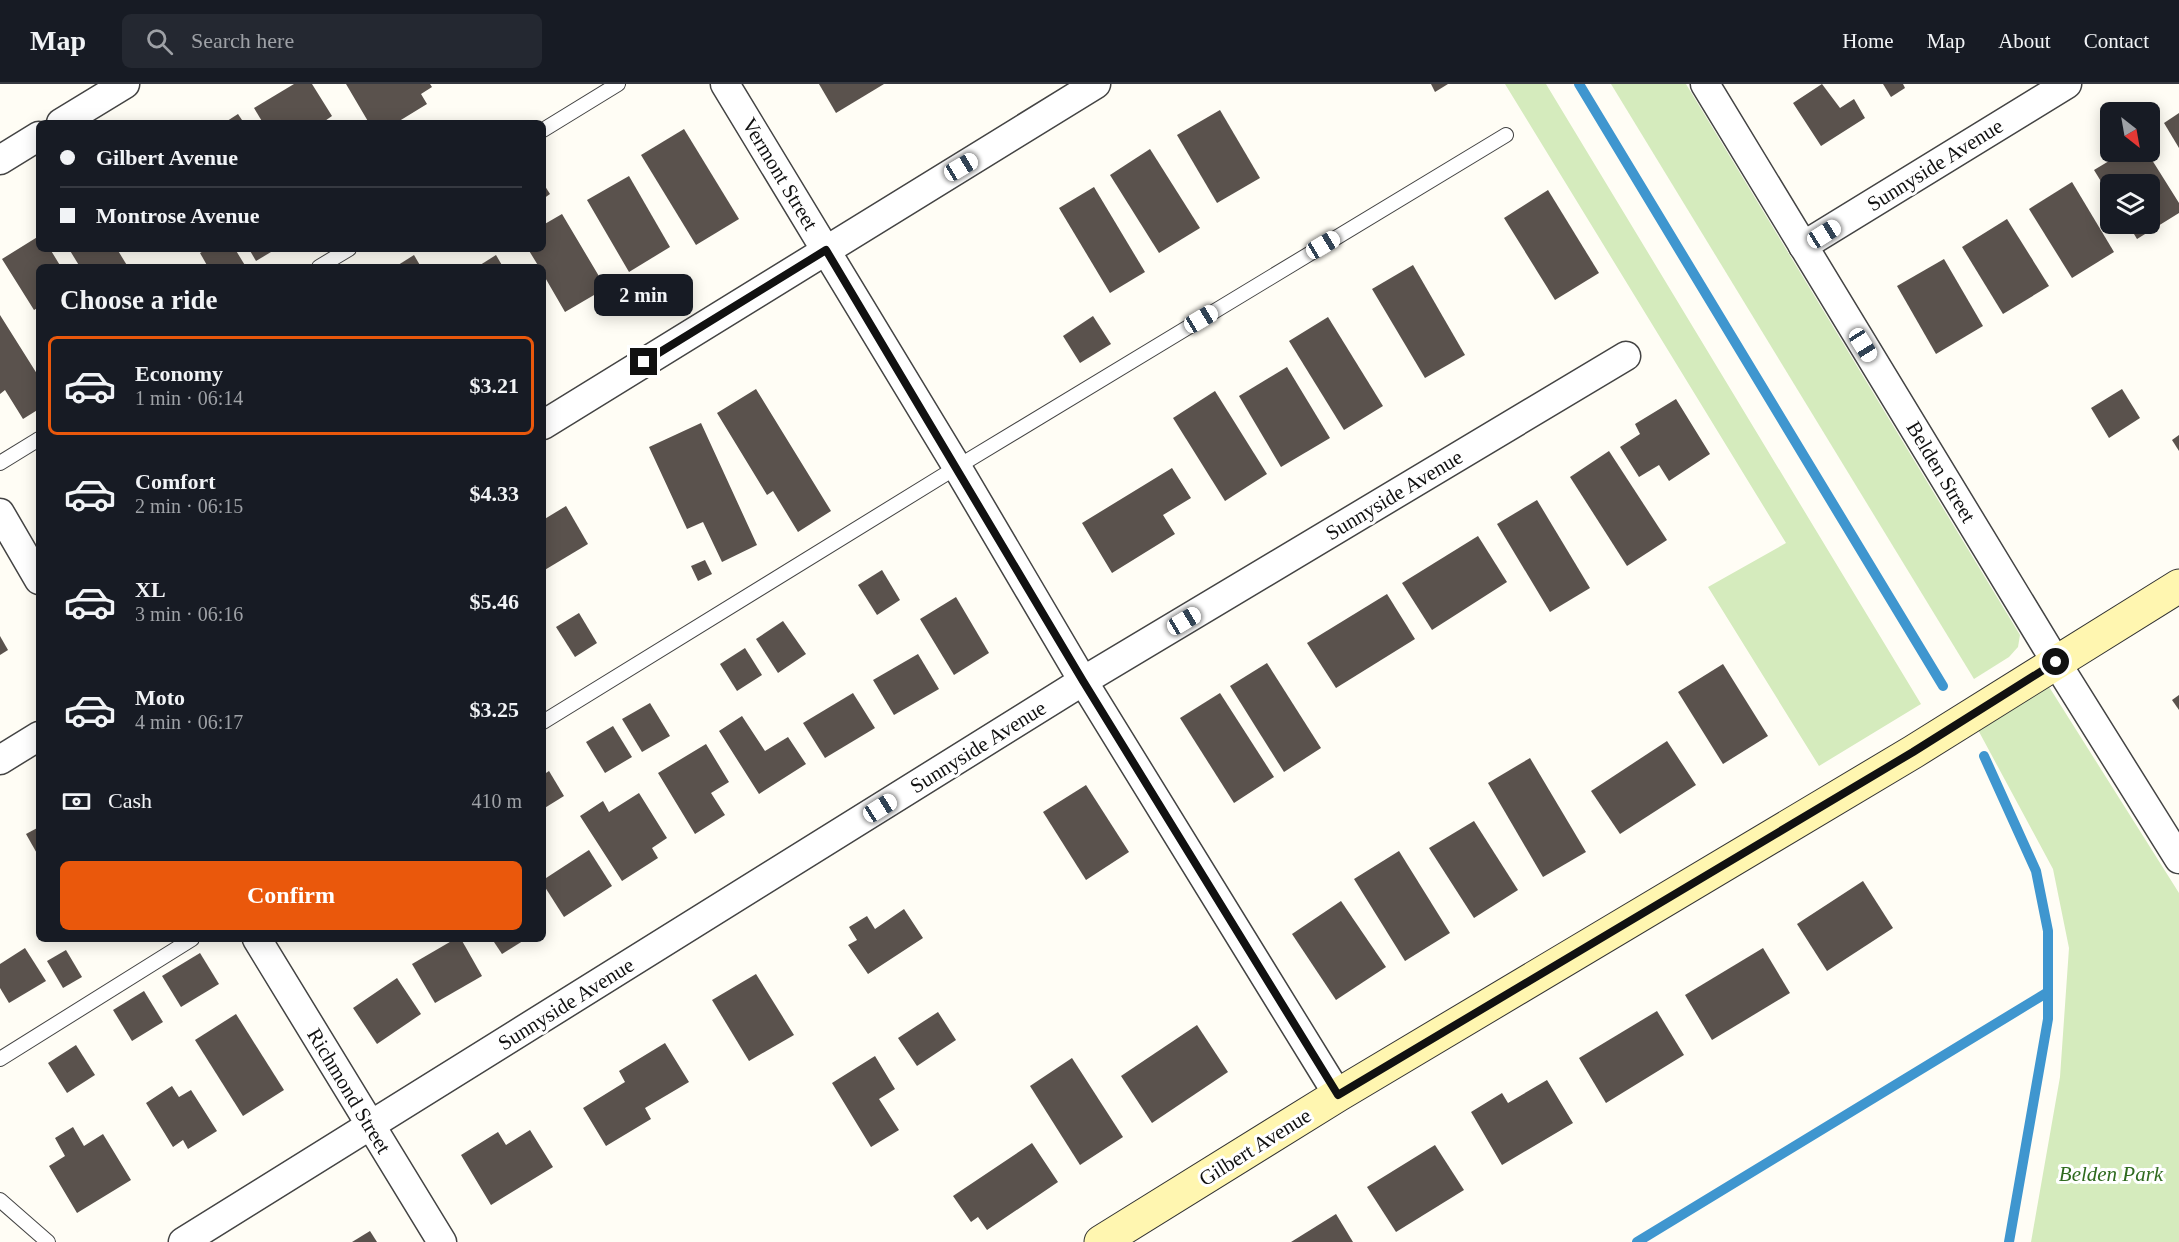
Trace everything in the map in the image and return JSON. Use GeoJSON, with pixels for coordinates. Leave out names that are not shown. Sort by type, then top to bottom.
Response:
{"type":"FeatureCollection","features":[{"type":"Feature","properties":{"kind":"street"},"geometry":{"type":"LineString","coordinates":[[66,120],[125,84]]}},
{"type":"Feature","properties":{"kind":"street","name":"Vermont Street"},"geometry":{"type":"LineString","coordinates":[[725,84],[957,467],[1083,681],[1338,1095]]}},
{"type":"Feature","properties":{"kind":"street"},"geometry":{"type":"LineString","coordinates":[[546,423],[1096,84]]}},
{"type":"Feature","properties":{"kind":"street","name":"Belden Street"},"geometry":{"type":"LineString","coordinates":[[1705,84],[2056,662],[2179,859]]}},
{"type":"Feature","properties":{"kind":"street","name":"Sunnyside Avenue"},"geometry":{"type":"LineString","coordinates":[[1803,246],[2067,84]]}},
{"type":"Feature","properties":{"kind":"street"},"geometry":{"type":"LineString","coordinates":[[0,160],[36,138]]}},
{"type":"Feature","properties":{"kind":"street","name":"Sunnyside Avenue"},"geometry":{"type":"LineString","coordinates":[[183,1242],[1083,681],[1626,356]]}},
{"type":"Feature","properties":{"kind":"street"},"geometry":{"type":"LineString","coordinates":[[0,513],[36,575]]}},
{"type":"Feature","properties":{"kind":"street","name":"Gilbert Avenue"},"geometry":{"type":"LineString","coordinates":[[1101,1242],[1338,1095],[1913,752],[2179,586]]}},
{"type":"Feature","properties":{"kind":"street"},"geometry":{"type":"LineString","coordinates":[[0,760],[36,738]]}},
{"type":"Feature","properties":{"kind":"street","name":"Richmond Street"},"geometry":{"type":"LineString","coordinates":[[259,942],[442,1242]]}},
{"type":"Feature","properties":{"kind":"lane"},"geometry":{"type":"LineString","coordinates":[[546,128],[618,84]]}},
{"type":"Feature","properties":{"kind":"lane"},"geometry":{"type":"LineString","coordinates":[[546,720],[957,467],[1506,135]]}},
{"type":"Feature","properties":{"kind":"lane"},"geometry":{"type":"LineString","coordinates":[[324,264],[344,252]]}},
{"type":"Feature","properties":{"kind":"lane"},"geometry":{"type":"LineString","coordinates":[[0,463],[36,441]]}},
{"type":"Feature","properties":{"kind":"lane"},"geometry":{"type":"LineString","coordinates":[[0,1059],[187,942]]}},
{"type":"Feature","properties":{"kind":"lane"},"geometry":{"type":"LineString","coordinates":[[0,1200],[48,1242]]}},
{"type":"Feature","properties":{"kind":"green space"},"geometry":{"type":"Polygon","coordinates":[[[1505,84],[1546,84],[1921,704],[1819,766],[1708,587],[1786,543],[1505,84]]]}},
{"type":"Feature","properties":{"kind":"green space"},"geometry":{"type":"Polygon","coordinates":[[[1611,84],[1686,84],[2020,635],[2018,647],[2009,657],[1974,679],[1611,84]]]}},
{"type":"Feature","properties":{"kind":"green space","name":"Belden Park"},"geometry":{"type":"Polygon","coordinates":[[[2046,682],[2179,893],[2179,1242],[2031,1242],[2060,1077],[2069,948],[2053,869],[1977,728],[2046,682]]]}},
{"type":"Feature","properties":{"kind":"building"},"geometry":{"type":"Polygon","coordinates":[[[294,84],[312,84],[332,116],[326,120],[261,120],[254,108],[294,84]]]}},
{"type":"Feature","properties":{"kind":"building"},"geometry":{"type":"Polygon","coordinates":[[[346,84],[430,84],[432,87],[421,94],[427,104],[401,120],[367,120],[346,84]]]}},
{"type":"Feature","properties":{"kind":"building"},"geometry":{"type":"Polygon","coordinates":[[[819,84],[884,84],[836,113],[819,84]]]}},
{"type":"Feature","properties":{"kind":"building"},"geometry":{"type":"Polygon","coordinates":[[[1431,84],[1448,84],[1435,92],[1431,84]]]}},
{"type":"Feature","properties":{"kind":"building"},"geometry":{"type":"Polygon","coordinates":[[[1822,84],[1840,108],[1854,99],[1865,118],[1821,146],[1793,103],[1822,84]]]}},
{"type":"Feature","properties":{"kind":"building"},"geometry":{"type":"Polygon","coordinates":[[[1883,84],[1903,84],[1905,88],[1891,97],[1883,84]]]}},
{"type":"Feature","properties":{"kind":"building"},"geometry":{"type":"Polygon","coordinates":[[[1220,110],[1260,178],[1217,203],[1177,135],[1220,110]]]}},
{"type":"Feature","properties":{"kind":"building"},"geometry":{"type":"Polygon","coordinates":[[[2179,113],[2179,148],[2164,123],[2179,113]]]}},
{"type":"Feature","properties":{"kind":"building"},"geometry":{"type":"Polygon","coordinates":[[[238,114],[242,120],[229,120],[238,114]]]}},
{"type":"Feature","properties":{"kind":"building"},"geometry":{"type":"Polygon","coordinates":[[[684,129],[739,219],[696,245],[641,155],[684,129]]]}},
{"type":"Feature","properties":{"kind":"building"},"geometry":{"type":"Polygon","coordinates":[[[1150,149],[1200,228],[1159,253],[1110,175],[1150,149]]]}},
{"type":"Feature","properties":{"kind":"building"},"geometry":{"type":"Polygon","coordinates":[[[2107,162],[2153,162],[2179,203],[2179,213],[2160,225],[2160,174],[2100,174],[2100,180],[2094,170],[2107,162]]]}},
{"type":"Feature","properties":{"kind":"building"},"geometry":{"type":"Polygon","coordinates":[[[629,176],[670,247],[629,272],[587,200],[629,176]]]}},
{"type":"Feature","properties":{"kind":"building"},"geometry":{"type":"Polygon","coordinates":[[[2072,182],[2100,229],[2100,234],[2103,234],[2114,252],[2072,278],[2029,209],[2072,182]]]}},
{"type":"Feature","properties":{"kind":"building"},"geometry":{"type":"Polygon","coordinates":[[[1094,187],[1145,272],[1110,293],[1059,208],[1094,187]]]}},
{"type":"Feature","properties":{"kind":"building"},"geometry":{"type":"Polygon","coordinates":[[[1548,190],[1599,273],[1555,300],[1504,218],[1548,190]]]}},
{"type":"Feature","properties":{"kind":"building"},"geometry":{"type":"Polygon","coordinates":[[[562,214],[606,288],[565,312],[546,279],[546,264],[537,264],[530,252],[546,252],[546,223],[562,214]]]}},
{"type":"Feature","properties":{"kind":"building"},"geometry":{"type":"Polygon","coordinates":[[[2007,219],[2049,286],[2003,314],[1962,247],[2007,219]]]}},
{"type":"Feature","properties":{"kind":"building"},"geometry":{"type":"Polygon","coordinates":[[[2134,234],[2145,234],[2137,239],[2134,234]]]}},
{"type":"Feature","properties":{"kind":"building"},"geometry":{"type":"Polygon","coordinates":[[[36,238],[36,252],[52,252],[59,264],[36,264],[36,309],[34,310],[2,259],[36,238]]]}},
{"type":"Feature","properties":{"kind":"building"},"geometry":{"type":"Polygon","coordinates":[[[71,252],[119,252],[126,264],[78,264],[71,252]]]}},
{"type":"Feature","properties":{"kind":"building"},"geometry":{"type":"Polygon","coordinates":[[[237,252],[244,264],[206,264],[200,253],[237,252]]]}},
{"type":"Feature","properties":{"kind":"building"},"geometry":{"type":"Polygon","coordinates":[[[251,252],[271,252],[256,261],[251,252]]]}},
{"type":"Feature","properties":{"kind":"building"},"geometry":{"type":"Polygon","coordinates":[[[414,255],[419,264],[400,264],[414,255]]]}},
{"type":"Feature","properties":{"kind":"building"},"geometry":{"type":"Polygon","coordinates":[[[496,255],[501,264],[482,264],[496,255]]]}},
{"type":"Feature","properties":{"kind":"building"},"geometry":{"type":"Polygon","coordinates":[[[1944,259],[1983,326],[1936,354],[1897,286],[1944,259]]]}},
{"type":"Feature","properties":{"kind":"building"},"geometry":{"type":"Polygon","coordinates":[[[1413,265],[1465,355],[1425,378],[1372,289],[1413,265]]]}},
{"type":"Feature","properties":{"kind":"building"},"geometry":{"type":"Polygon","coordinates":[[[0,315],[36,372],[36,411],[23,419],[5,390],[0,394],[0,315]]]}},
{"type":"Feature","properties":{"kind":"building"},"geometry":{"type":"Polygon","coordinates":[[[1093,316],[1111,344],[1080,363],[1063,336],[1093,316]]]}},
{"type":"Feature","properties":{"kind":"building"},"geometry":{"type":"Polygon","coordinates":[[[1328,317],[1383,406],[1344,430],[1289,341],[1328,317]]]}},
{"type":"Feature","properties":{"kind":"building"},"geometry":{"type":"Polygon","coordinates":[[[1287,367],[1330,438],[1281,467],[1239,396],[1287,367]]]}},
{"type":"Feature","properties":{"kind":"building"},"geometry":{"type":"Polygon","coordinates":[[[756,389],[831,511],[798,532],[773,491],[767,495],[717,413],[756,389]]]}},
{"type":"Feature","properties":{"kind":"building"},"geometry":{"type":"Polygon","coordinates":[[[2122,389],[2140,418],[2109,438],[2091,408],[2122,389]]]}},
{"type":"Feature","properties":{"kind":"building"},"geometry":{"type":"Polygon","coordinates":[[[1215,391],[1267,474],[1225,501],[1173,418],[1215,391]]]}},
{"type":"Feature","properties":{"kind":"building"},"geometry":{"type":"Polygon","coordinates":[[[1676,399],[1710,454],[1669,481],[1659,465],[1639,477],[1620,447],[1640,434],[1635,424],[1676,399]]]}},
{"type":"Feature","properties":{"kind":"building"},"geometry":{"type":"Polygon","coordinates":[[[701,423],[757,545],[722,562],[703,522],[687,529],[649,447],[701,423]]]}},
{"type":"Feature","properties":{"kind":"building"},"geometry":{"type":"Polygon","coordinates":[[[2179,435],[2179,451],[2172,440],[2179,435]]]}},
{"type":"Feature","properties":{"kind":"building"},"geometry":{"type":"Polygon","coordinates":[[[1609,451],[1667,540],[1627,566],[1570,477],[1609,451]]]}},
{"type":"Feature","properties":{"kind":"building"},"geometry":{"type":"Polygon","coordinates":[[[1172,468],[1191,498],[1163,515],[1175,534],[1112,573],[1082,523],[1172,468]]]}},
{"type":"Feature","properties":{"kind":"building"},"geometry":{"type":"Polygon","coordinates":[[[1537,500],[1590,588],[1550,612],[1497,524],[1537,500]]]}},
{"type":"Feature","properties":{"kind":"building"},"geometry":{"type":"Polygon","coordinates":[[[566,506],[588,544],[546,569],[546,518],[566,506]]]}},
{"type":"Feature","properties":{"kind":"building"},"geometry":{"type":"Polygon","coordinates":[[[1478,536],[1507,582],[1432,630],[1402,583],[1478,536]]]}},
{"type":"Feature","properties":{"kind":"building"},"geometry":{"type":"Polygon","coordinates":[[[705,560],[712,574],[698,581],[691,566],[705,560]]]}},
{"type":"Feature","properties":{"kind":"building"},"geometry":{"type":"Polygon","coordinates":[[[882,570],[900,600],[877,615],[858,585],[882,570]]]}},
{"type":"Feature","properties":{"kind":"building"},"geometry":{"type":"Polygon","coordinates":[[[1387,594],[1415,639],[1336,688],[1307,643],[1387,594]]]}},
{"type":"Feature","properties":{"kind":"building"},"geometry":{"type":"Polygon","coordinates":[[[956,597],[989,653],[954,675],[920,619],[956,597]]]}},
{"type":"Feature","properties":{"kind":"building"},"geometry":{"type":"Polygon","coordinates":[[[579,613],[597,643],[575,657],[556,627],[579,613]]]}},
{"type":"Feature","properties":{"kind":"building"},"geometry":{"type":"Polygon","coordinates":[[[783,621],[806,654],[778,673],[756,639],[783,621]]]}},
{"type":"Feature","properties":{"kind":"building"},"geometry":{"type":"Polygon","coordinates":[[[0,636],[8,650],[0,655],[0,636]]]}},
{"type":"Feature","properties":{"kind":"building"},"geometry":{"type":"Polygon","coordinates":[[[745,648],[762,675],[737,691],[720,664],[745,648]]]}},
{"type":"Feature","properties":{"kind":"building"},"geometry":{"type":"Polygon","coordinates":[[[918,654],[939,689],[894,715],[873,680],[918,654]]]}},
{"type":"Feature","properties":{"kind":"building"},"geometry":{"type":"Polygon","coordinates":[[[1267,663],[1321,748],[1284,772],[1230,686],[1267,663]]]}},
{"type":"Feature","properties":{"kind":"building"},"geometry":{"type":"Polygon","coordinates":[[[1723,664],[1768,736],[1723,764],[1678,692],[1723,664]]]}},
{"type":"Feature","properties":{"kind":"building"},"geometry":{"type":"Polygon","coordinates":[[[853,693],[875,728],[825,758],[803,723],[853,693]]]}},
{"type":"Feature","properties":{"kind":"building"},"geometry":{"type":"Polygon","coordinates":[[[1220,693],[1274,777],[1234,803],[1180,718],[1220,693]]]}},
{"type":"Feature","properties":{"kind":"building"},"geometry":{"type":"Polygon","coordinates":[[[2179,695],[2179,710],[2172,700],[2179,695]]]}},
{"type":"Feature","properties":{"kind":"building"},"geometry":{"type":"Polygon","coordinates":[[[650,703],[670,736],[642,752],[622,719],[650,703]]]}},
{"type":"Feature","properties":{"kind":"building"},"geometry":{"type":"Polygon","coordinates":[[[742,716],[765,751],[788,737],[806,764],[759,794],[719,731],[742,716]]]}},
{"type":"Feature","properties":{"kind":"building"},"geometry":{"type":"Polygon","coordinates":[[[613,726],[632,757],[605,773],[586,742],[613,726]]]}},
{"type":"Feature","properties":{"kind":"building"},"geometry":{"type":"Polygon","coordinates":[[[1667,741],[1696,785],[1620,834],[1591,791],[1667,741]]]}},
{"type":"Feature","properties":{"kind":"building"},"geometry":{"type":"Polygon","coordinates":[[[706,744],[729,782],[711,793],[725,815],[695,834],[658,773],[706,744]]]}},
{"type":"Feature","properties":{"kind":"building"},"geometry":{"type":"Polygon","coordinates":[[[1530,758],[1586,852],[1543,877],[1488,783],[1530,758]]]}},
{"type":"Feature","properties":{"kind":"building"},"geometry":{"type":"Polygon","coordinates":[[[549,771],[564,796],[546,807],[546,773],[549,771]]]}},
{"type":"Feature","properties":{"kind":"building"},"geometry":{"type":"Polygon","coordinates":[[[1086,785],[1129,852],[1086,880],[1043,812],[1086,785]]]}},
{"type":"Feature","properties":{"kind":"building"},"geometry":{"type":"Polygon","coordinates":[[[639,793],[667,838],[652,848],[658,858],[622,881],[580,816],[603,801],[609,812],[639,793]]]}},
{"type":"Feature","properties":{"kind":"building"},"geometry":{"type":"Polygon","coordinates":[[[1474,821],[1518,890],[1474,918],[1429,848],[1474,821]]]}},
{"type":"Feature","properties":{"kind":"building"},"geometry":{"type":"Polygon","coordinates":[[[36,829],[36,852],[26,834],[36,829]]]}},
{"type":"Feature","properties":{"kind":"building"},"geometry":{"type":"Polygon","coordinates":[[[589,850],[612,886],[564,917],[546,889],[546,878],[589,850]]]}},
{"type":"Feature","properties":{"kind":"building"},"geometry":{"type":"Polygon","coordinates":[[[1399,851],[1450,933],[1405,961],[1354,879],[1399,851]]]}},
{"type":"Feature","properties":{"kind":"building"},"geometry":{"type":"Polygon","coordinates":[[[1863,881],[1893,928],[1827,971],[1797,924],[1863,881]]]}},
{"type":"Feature","properties":{"kind":"building"},"geometry":{"type":"Polygon","coordinates":[[[1341,901],[1386,967],[1336,1000],[1292,934],[1341,901]]]}},
{"type":"Feature","properties":{"kind":"building"},"geometry":{"type":"Polygon","coordinates":[[[904,909],[923,938],[868,974],[848,945],[857,940],[849,927],[867,916],[875,929],[904,909]]]}},
{"type":"Feature","properties":{"kind":"building"},"geometry":{"type":"Polygon","coordinates":[[[450,942],[463,942],[482,976],[435,1003],[412,964],[450,942]]]}},
{"type":"Feature","properties":{"kind":"building"},"geometry":{"type":"Polygon","coordinates":[[[494,942],[521,942],[502,954],[494,942]]]}},
{"type":"Feature","properties":{"kind":"building"},"geometry":{"type":"Polygon","coordinates":[[[25,948],[46,981],[9,1003],[0,988],[0,964],[25,948]]]}},
{"type":"Feature","properties":{"kind":"building"},"geometry":{"type":"Polygon","coordinates":[[[1763,948],[1790,993],[1712,1040],[1685,995],[1763,948]]]}},
{"type":"Feature","properties":{"kind":"building"},"geometry":{"type":"Polygon","coordinates":[[[66,950],[82,977],[63,988],[47,961],[66,950]]]}},
{"type":"Feature","properties":{"kind":"building"},"geometry":{"type":"Polygon","coordinates":[[[200,953],[219,984],[181,1007],[162,976],[200,953]]]}},
{"type":"Feature","properties":{"kind":"building"},"geometry":{"type":"Polygon","coordinates":[[[756,974],[794,1035],[749,1061],[712,1000],[756,974]]]}},
{"type":"Feature","properties":{"kind":"building"},"geometry":{"type":"Polygon","coordinates":[[[397,978],[421,1014],[377,1044],[353,1008],[397,978]]]}},
{"type":"Feature","properties":{"kind":"building"},"geometry":{"type":"Polygon","coordinates":[[[144,991],[163,1022],[132,1041],[113,1010],[144,991]]]}},
{"type":"Feature","properties":{"kind":"building"},"geometry":{"type":"Polygon","coordinates":[[[1657,1011],[1684,1055],[1606,1103],[1579,1058],[1657,1011]]]}},
{"type":"Feature","properties":{"kind":"building"},"geometry":{"type":"Polygon","coordinates":[[[938,1012],[956,1040],[917,1066],[898,1038],[938,1012]]]}},
{"type":"Feature","properties":{"kind":"building"},"geometry":{"type":"Polygon","coordinates":[[[236,1014],[284,1090],[243,1116],[195,1040],[236,1014]]]}},
{"type":"Feature","properties":{"kind":"building"},"geometry":{"type":"Polygon","coordinates":[[[1197,1025],[1228,1072],[1152,1123],[1121,1076],[1197,1025]]]}},
{"type":"Feature","properties":{"kind":"building"},"geometry":{"type":"Polygon","coordinates":[[[665,1043],[689,1082],[645,1108],[651,1119],[606,1146],[583,1108],[625,1082],[619,1071],[665,1043]]]}},
{"type":"Feature","properties":{"kind":"building"},"geometry":{"type":"Polygon","coordinates":[[[76,1045],[95,1075],[67,1093],[48,1063],[76,1045]]]}},
{"type":"Feature","properties":{"kind":"building"},"geometry":{"type":"Polygon","coordinates":[[[875,1056],[895,1089],[879,1099],[899,1130],[871,1147],[832,1083],[875,1056]]]}},
{"type":"Feature","properties":{"kind":"building"},"geometry":{"type":"Polygon","coordinates":[[[1072,1058],[1123,1137],[1080,1165],[1030,1086],[1072,1058]]]}},
{"type":"Feature","properties":{"kind":"building"},"geometry":{"type":"Polygon","coordinates":[[[1547,1080],[1573,1123],[1502,1165],[1471,1112],[1502,1093],[1508,1103],[1547,1080]]]}},
{"type":"Feature","properties":{"kind":"building"},"geometry":{"type":"Polygon","coordinates":[[[172,1086],[179,1097],[191,1090],[217,1131],[188,1149],[183,1140],[173,1147],[146,1103],[172,1086]]]}},
{"type":"Feature","properties":{"kind":"building"},"geometry":{"type":"Polygon","coordinates":[[[73,1127],[84,1146],[103,1134],[131,1180],[77,1213],[49,1166],[65,1156],[55,1138],[73,1127]]]}},
{"type":"Feature","properties":{"kind":"building"},"geometry":{"type":"Polygon","coordinates":[[[530,1130],[553,1167],[491,1205],[461,1155],[498,1132],[506,1145],[530,1130]]]}},
{"type":"Feature","properties":{"kind":"building"},"geometry":{"type":"Polygon","coordinates":[[[1032,1143],[1058,1182],[987,1230],[978,1217],[971,1222],[953,1196],[1032,1143]]]}},
{"type":"Feature","properties":{"kind":"building"},"geometry":{"type":"Polygon","coordinates":[[[1435,1145],[1464,1190],[1396,1232],[1367,1187],[1435,1145]]]}},
{"type":"Feature","properties":{"kind":"building"},"geometry":{"type":"Polygon","coordinates":[[[1336,1214],[1353,1242],[1291,1242],[1336,1214]]]}},
{"type":"Feature","properties":{"kind":"building"},"geometry":{"type":"Polygon","coordinates":[[[370,1231],[377,1242],[352,1242],[370,1231]]]}},
{"type":"Feature","properties":{"kind":"waterway"},"geometry":{"type":"LineString","coordinates":[[1579,84],[1943,686]]}},
{"type":"Feature","properties":{"kind":"waterway"},"geometry":{"type":"LineString","coordinates":[[1984,756],[2036,871],[2048,931],[2048,1019],[2009,1242]]}},
{"type":"Feature","properties":{"kind":"waterway"},"geometry":{"type":"LineString","coordinates":[[1637,1242],[2048,992]]}},
{"type":"Feature","properties":{"kind":"route"},"geometry":{"type":"LineString","coordinates":[[644,362],[826,250],[1083,681],[1338,1095],[1913,752],[2056,662]]}}]}
